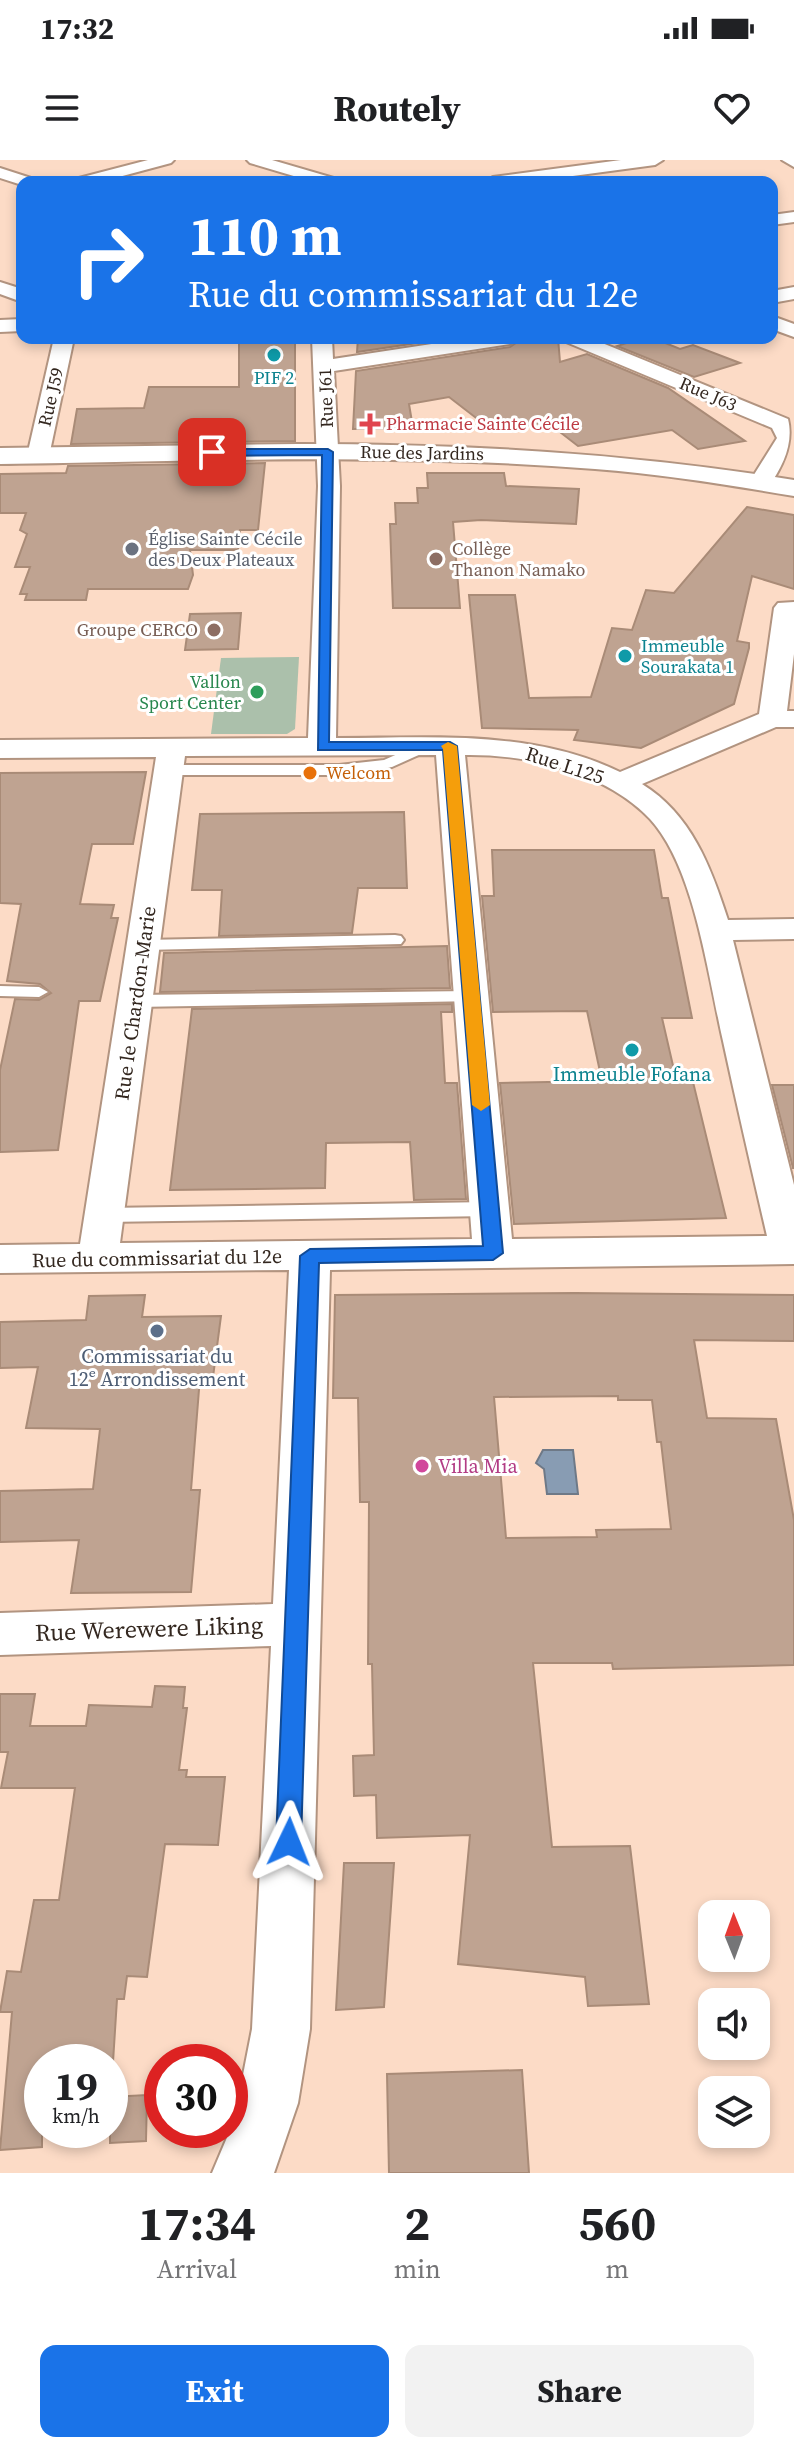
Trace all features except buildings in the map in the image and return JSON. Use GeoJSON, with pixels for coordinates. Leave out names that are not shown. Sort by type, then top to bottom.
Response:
{"type":"FeatureCollection","features":[{"type":"Feature","properties":{"kind":"main road","name":"Rue des Jardins"},"geometry":{"type":"LineString","coordinates":[[0,456],[328,452],[557,457],[685,469],[794,488]]}},
{"type":"Feature","properties":{"kind":"street"},"geometry":{"type":"LineString","coordinates":[[104,176],[166,160]]}},
{"type":"Feature","properties":{"kind":"street"},"geometry":{"type":"LineString","coordinates":[[255,160],[310,176]]}},
{"type":"Feature","properties":{"kind":"street"},"geometry":{"type":"LineString","coordinates":[[559,160],[593,168]]}},
{"type":"Feature","properties":{"kind":"street"},"geometry":{"type":"LineString","coordinates":[[536,176],[655,160]]}},
{"type":"Feature","properties":{"kind":"street","name":"Rue J59"},"geometry":{"type":"LineString","coordinates":[[38,456],[63,344]]}},
{"type":"Feature","properties":{"kind":"street","name":"Rue J61"},"geometry":{"type":"LineString","coordinates":[[322,344],[328,452],[322,747]]}},
{"type":"Feature","properties":{"kind":"street"},"geometry":{"type":"LineString","coordinates":[[324,366],[470,344]]}},
{"type":"Feature","properties":{"kind":"street","name":"Rue J63"},"geometry":{"type":"LineString","coordinates":[[587,344],[780,424],[788,438],[761,481]]}},
{"type":"Feature","properties":{"kind":"street"},"geometry":{"type":"LineString","coordinates":[[618,783],[783,719],[787,608]]}},
{"type":"Feature","properties":{"kind":"street"},"geometry":{"type":"LineString","coordinates":[[439,746],[472,997],[493,1253]]}},
{"type":"Feature","properties":{"kind":"street","name":"Rue L125"},"geometry":{"type":"LineString","coordinates":[[0,749],[171,759],[322,747],[480,746],[531,752],[585,767],[618,783],[660,812],[680,839],[713,930],[792,1250]]}},
{"type":"Feature","properties":{"kind":"street","name":"Rue le Chardon-Marie"},"geometry":{"type":"LineString","coordinates":[[98,1258],[171,759]]}},
{"type":"Feature","properties":{"kind":"street"},"geometry":{"type":"LineString","coordinates":[[713,930],[794,929]]}},
{"type":"Feature","properties":{"kind":"street","name":"Rue du commissariat du 12e"},"geometry":{"type":"LineString","coordinates":[[0,1259],[792,1250]]}},
{"type":"Feature","properties":{"kind":"street"},"geometry":{"type":"LineString","coordinates":[[242,2173],[252,2155],[272,2087],[281,2029],[310,1256]]}},
{"type":"Feature","properties":{"kind":"street","name":"Rue Werewere Liking"},"geometry":{"type":"LineString","coordinates":[[0,1634],[297,1624]]}},
{"type":"Feature","properties":{"kind":"lane"},"geometry":{"type":"LineString","coordinates":[[171,759],[339,770],[387,764],[439,746]]}},
{"type":"Feature","properties":{"kind":"lane"},"geometry":{"type":"LineString","coordinates":[[144,945],[395,940]]}},
{"type":"Feature","properties":{"kind":"lane"},"geometry":{"type":"LineString","coordinates":[[0,991],[39,992]]}},
{"type":"Feature","properties":{"kind":"lane"},"geometry":{"type":"LineString","coordinates":[[135,1001],[472,997]]}},
{"type":"Feature","properties":{"kind":"lane"},"geometry":{"type":"LineString","coordinates":[[105,1215],[490,1209]]}},
{"type":"Feature","properties":{"kind":"green space","name":"Vallon Sport Center"},"geometry":{"type":"Polygon","coordinates":[[[299,657],[295,729],[287,734],[211,734],[221,658],[299,657]]]}},
{"type":"Feature","properties":{"kind":"water"},"geometry":{"type":"Polygon","coordinates":[[[543,1450],[573,1450],[578,1494],[547,1494],[544,1469],[536,1463],[543,1450]]]}},
{"type":"Feature","properties":{"kind":"slow traffic"},"geometry":{"type":"LineString","coordinates":[[448,746],[481,1105]]}},
{"type":"Feature","properties":{"kind":"place","name":"PIF 2"},"geometry":{"type":"Point","coordinates":[274,355]}},
{"type":"Feature","properties":{"kind":"place","name":"Pharmacie Sainte Cécile"},"geometry":{"type":"Point","coordinates":[370,424]}},
{"type":"Feature","properties":{"kind":"place","name":"Église Sainte Cécile des Deux Plateaux"},"geometry":{"type":"Point","coordinates":[132,549]}},
{"type":"Feature","properties":{"kind":"place","name":"Collège Thanon Namako"},"geometry":{"type":"Point","coordinates":[436,559]}},
{"type":"Feature","properties":{"kind":"place","name":"Groupe CERCO"},"geometry":{"type":"Point","coordinates":[214,630]}},
{"type":"Feature","properties":{"kind":"place","name":"Immeuble Sourakata 1"},"geometry":{"type":"Point","coordinates":[625,656]}},
{"type":"Feature","properties":{"kind":"place","name":"Vallon Sport Center"},"geometry":{"type":"Point","coordinates":[257,692]}},
{"type":"Feature","properties":{"kind":"place","name":"Welcom"},"geometry":{"type":"Point","coordinates":[310,773]}},
{"type":"Feature","properties":{"kind":"place","name":"Immeuble Fofana"},"geometry":{"type":"Point","coordinates":[632,1050]}},
{"type":"Feature","properties":{"kind":"place","name":"Commissariat du 12ᵉ Arrondissement"},"geometry":{"type":"Point","coordinates":[157,1331]}},
{"type":"Feature","properties":{"kind":"place","name":"Villa Mia"},"geometry":{"type":"Point","coordinates":[422,1466]}},
{"type":"Feature","properties":{"kind":"route"},"geometry":{"type":"LineString","coordinates":[[212,452],[328,452],[322,747],[450,746],[493,1253],[310,1256],[289,1842]]}}]}
